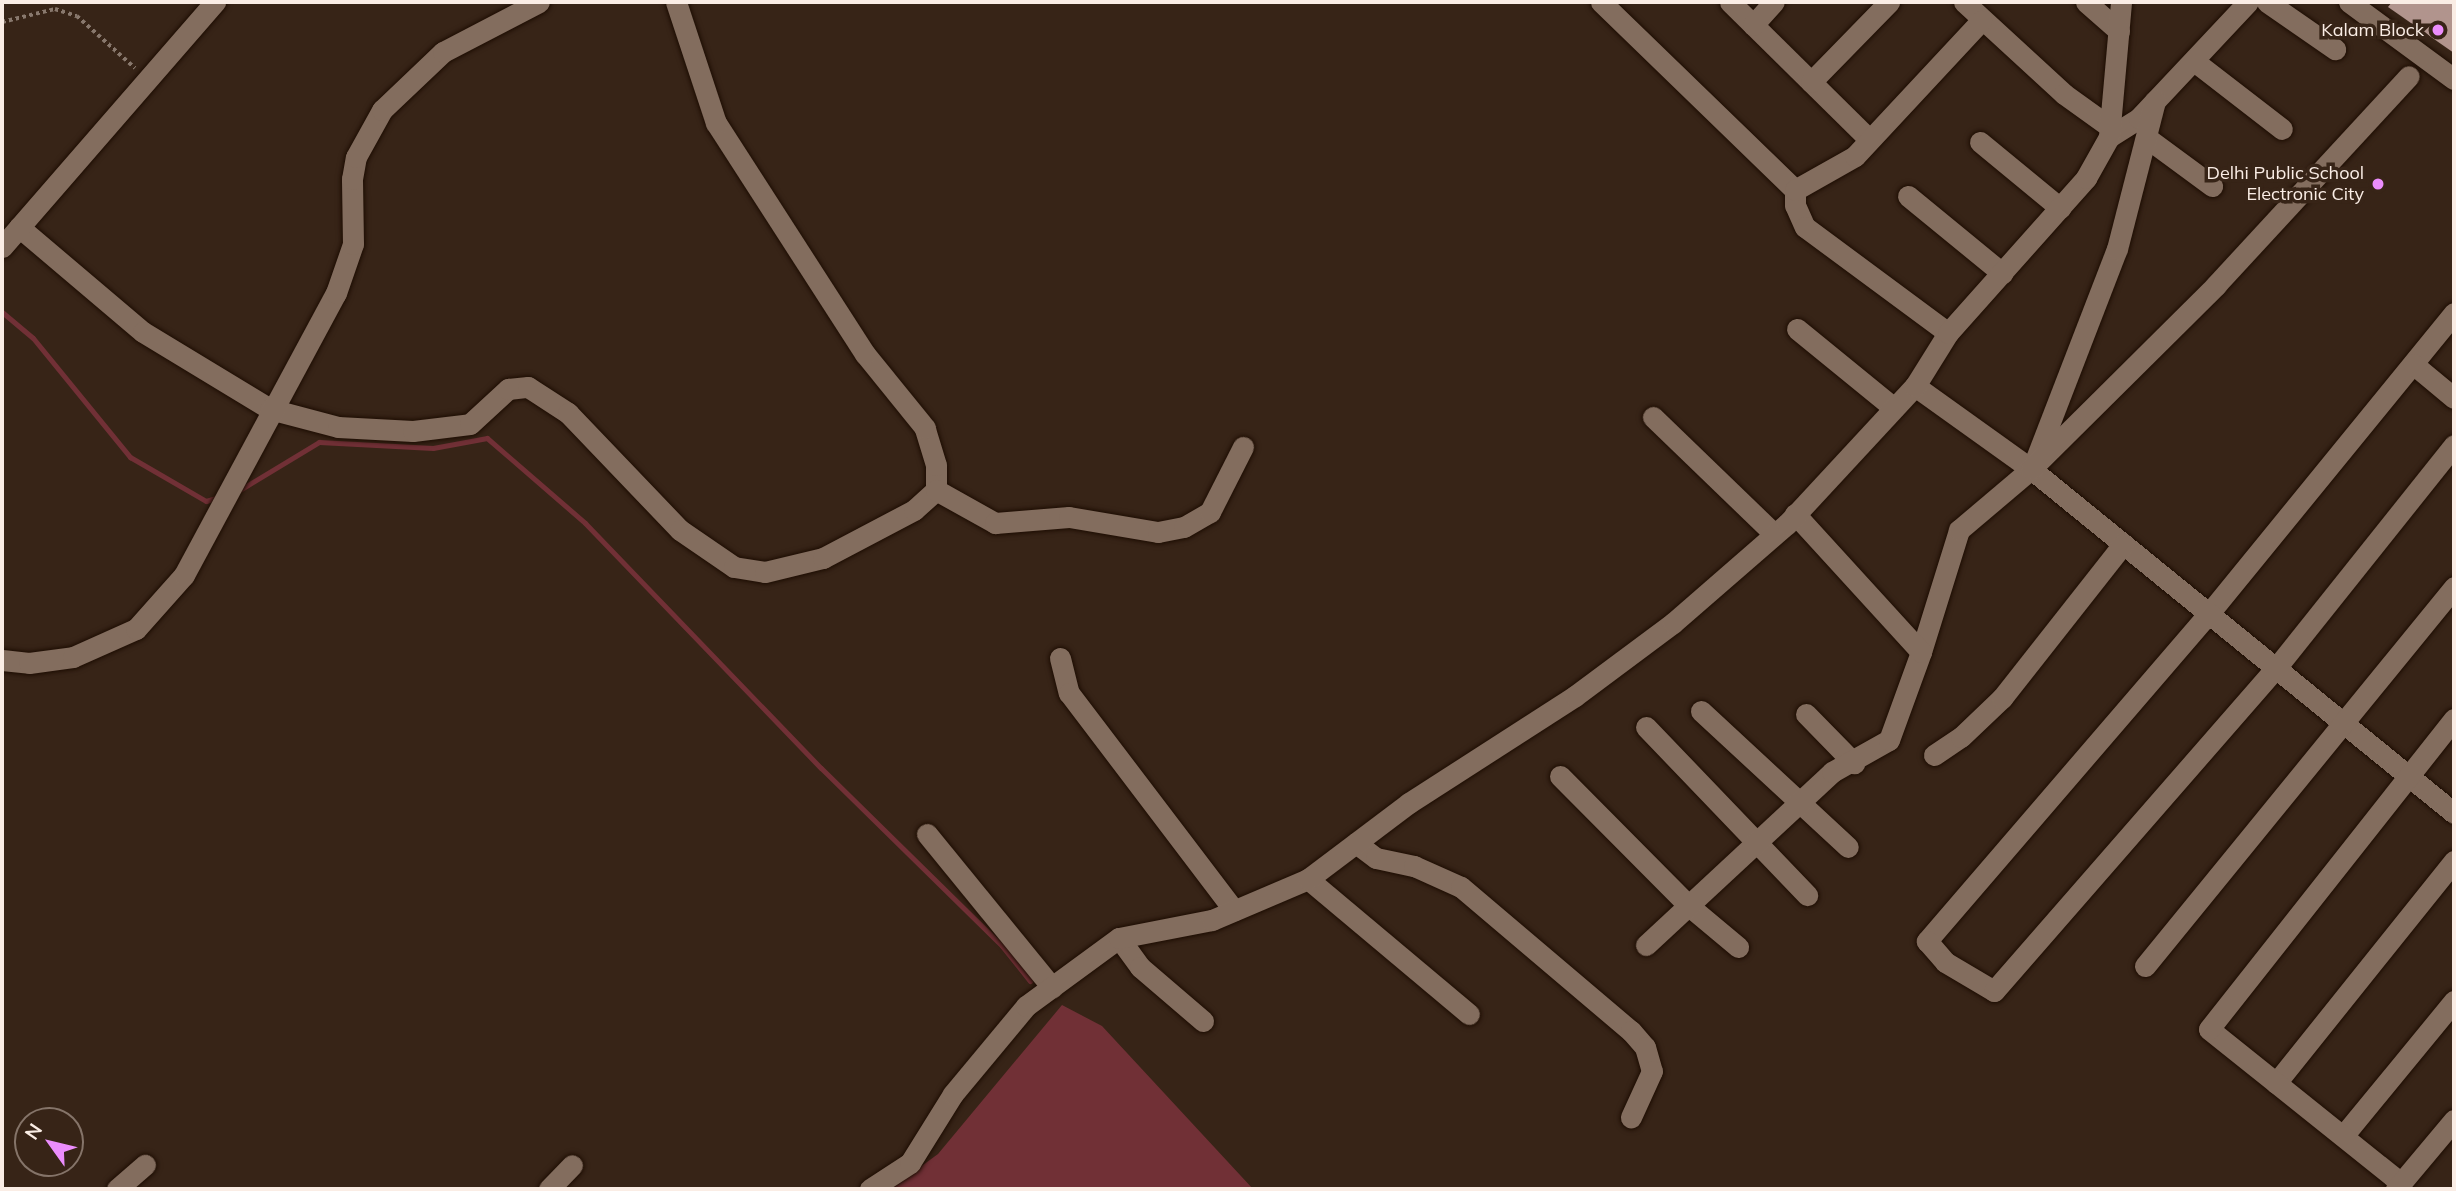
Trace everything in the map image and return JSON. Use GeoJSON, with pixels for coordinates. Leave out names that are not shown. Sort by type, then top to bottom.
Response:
{"type":"FeatureCollection","features":[{"type":"Feature","properties":{"kind":"street"},"geometry":{"type":"LineString","coordinates":[[2,247],[145,77],[215,2]]}},
{"type":"Feature","properties":{"kind":"street"},"geometry":{"type":"LineString","coordinates":[[2,660],[29,663],[74,657],[136,629],[184,575],[270,408],[336,293],[354,244],[352,179],[356,157],[382,110],[443,52],[539,2]]}},
{"type":"Feature","properties":{"kind":"street"},"geometry":{"type":"LineString","coordinates":[[19,227],[143,332],[270,408],[338,426],[412,431],[470,424],[508,389],[528,387],[568,413],[680,530],[734,567],[765,572],[823,558],[914,510],[936,490],[936,465],[925,428],[865,354],[716,124],[676,2]]}},
{"type":"Feature","properties":{"kind":"street"},"geometry":{"type":"LineString","coordinates":[[1601,2],[1795,190],[1795,205],[1805,227],[1948,333]]}},
{"type":"Feature","properties":{"kind":"street"},"geometry":{"type":"LineString","coordinates":[[1730,2],[1869,139]]}},
{"type":"Feature","properties":{"kind":"street"},"geometry":{"type":"LineString","coordinates":[[1753,25],[1774,2]]}},
{"type":"Feature","properties":{"kind":"street"},"geometry":{"type":"LineString","coordinates":[[1811,82],[1889,2]]}},
{"type":"Feature","properties":{"kind":"street"},"geometry":{"type":"LineString","coordinates":[[1964,2],[1981,21],[2110,132],[2123,131],[2155,101],[2248,2]]}},
{"type":"Feature","properties":{"kind":"street"},"geometry":{"type":"LineString","coordinates":[[2086,2],[2119,31]]}},
{"type":"Feature","properties":{"kind":"street"},"geometry":{"type":"LineString","coordinates":[[870,1189],[910,1163],[953,1094],[1026,1006],[1119,938],[1212,920],[1308,879],[1575,696],[1673,623],[1774,534],[1915,386],[1948,333],[2086,178],[2110,132],[2121,2]]}},
{"type":"Feature","properties":{"kind":"street"},"geometry":{"type":"LineString","coordinates":[[2267,2],[2335,49]]}},
{"type":"Feature","properties":{"kind":"street"},"geometry":{"type":"LineString","coordinates":[[2349,2],[2454,79]]}},
{"type":"Feature","properties":{"kind":"street"},"geometry":{"type":"LineString","coordinates":[[1795,190],[1845,165],[1981,21]]}},
{"type":"Feature","properties":{"kind":"street"},"geometry":{"type":"LineString","coordinates":[[2194,61],[2282,129]]}},
{"type":"Feature","properties":{"kind":"street"},"geometry":{"type":"LineString","coordinates":[[1646,945],[1832,772],[1853,763],[1889,740],[1922,652],[1959,530],[2031,469],[2216,285],[2409,76]]}},
{"type":"Feature","properties":{"kind":"street"},"geometry":{"type":"LineString","coordinates":[[2031,469],[2117,249],[2155,101]]}},
{"type":"Feature","properties":{"kind":"street"},"geometry":{"type":"LineString","coordinates":[[2147,138],[2212,186]]}},
{"type":"Feature","properties":{"kind":"street"},"geometry":{"type":"LineString","coordinates":[[1980,142],[2060,208]]}},
{"type":"Feature","properties":{"kind":"street"},"geometry":{"type":"LineString","coordinates":[[1908,197],[2002,273]]}},
{"type":"Feature","properties":{"kind":"street"},"geometry":{"type":"LineString","coordinates":[[2454,313],[2209,613],[1927,942],[1945,962],[1994,991],[2276,668],[2454,445]]}},
{"type":"Feature","properties":{"kind":"street"},"geometry":{"type":"LineString","coordinates":[[1797,329],[1894,408]]}},
{"type":"Feature","properties":{"kind":"street"},"geometry":{"type":"LineString","coordinates":[[2413,364],[2454,398]]}},
{"type":"Feature","properties":{"kind":"street"},"geometry":{"type":"LineString","coordinates":[[1915,386],[2031,469],[2454,813]]}},
{"type":"Feature","properties":{"kind":"street"},"geometry":{"type":"LineString","coordinates":[[1653,417],[1774,534]]}},
{"type":"Feature","properties":{"kind":"street"},"geometry":{"type":"LineString","coordinates":[[936,490],[995,523],[1069,517],[1158,532],[1184,527],[1210,512],[1243,447]]}},
{"type":"Feature","properties":{"kind":"street"},"geometry":{"type":"LineString","coordinates":[[1795,514],[1922,652]]}},
{"type":"Feature","properties":{"kind":"street"},"geometry":{"type":"LineString","coordinates":[[1934,754],[1961,737],[2002,698],[2123,544]]}},
{"type":"Feature","properties":{"kind":"street"},"geometry":{"type":"LineString","coordinates":[[2145,966],[2454,587]]}},
{"type":"Feature","properties":{"kind":"street"},"geometry":{"type":"LineString","coordinates":[[1060,658],[1069,693],[1234,910]]}},
{"type":"Feature","properties":{"kind":"street"},"geometry":{"type":"LineString","coordinates":[[1701,711],[1798,804],[1848,847]]}},
{"type":"Feature","properties":{"kind":"street"},"geometry":{"type":"LineString","coordinates":[[1806,714],[1853,763]]}},
{"type":"Feature","properties":{"kind":"street"},"geometry":{"type":"LineString","coordinates":[[2454,719],[2208,1029],[2343,1136],[2399,1186],[2454,1120]]}},
{"type":"Feature","properties":{"kind":"street"},"geometry":{"type":"LineString","coordinates":[[1646,727],[1807,895]]}},
{"type":"Feature","properties":{"kind":"street"},"geometry":{"type":"LineString","coordinates":[[1560,776],[1689,906],[1738,947]]}},
{"type":"Feature","properties":{"kind":"street"},"geometry":{"type":"LineString","coordinates":[[927,834],[1052,987]]}},
{"type":"Feature","properties":{"kind":"street"},"geometry":{"type":"LineString","coordinates":[[1356,844],[1376,858],[1414,866],[1461,887],[1631,1031],[1645,1047],[1652,1071],[1631,1117]]}},
{"type":"Feature","properties":{"kind":"street"},"geometry":{"type":"LineString","coordinates":[[2276,1083],[2454,862]]}},
{"type":"Feature","properties":{"kind":"street"},"geometry":{"type":"LineString","coordinates":[[1308,879],[1469,1014]]}},
{"type":"Feature","properties":{"kind":"street"},"geometry":{"type":"LineString","coordinates":[[1119,938],[1140,967],[1202,1021]]}},
{"type":"Feature","properties":{"kind":"street"},"geometry":{"type":"LineString","coordinates":[[2343,1136],[2454,1001]]}},
{"type":"Feature","properties":{"kind":"street"},"geometry":{"type":"LineString","coordinates":[[549,1189],[572,1165]]}},
{"type":"Feature","properties":{"kind":"street"},"geometry":{"type":"LineString","coordinates":[[117,1189],[145,1166]]}},
{"type":"Feature","properties":{"kind":"path"},"geometry":{"type":"LineString","coordinates":[[2,22],[55,9],[77,16],[145,77]]}},
{"type":"Feature","properties":{"kind":"shaded area"},"geometry":{"type":"Polygon","coordinates":[[[1062,1005],[1102,1026],[1253,1189],[890,1189],[938,1154],[1062,1005]]]}},
{"type":"Feature","properties":{"kind":"building","name":"Kalam Block"},"geometry":{"type":"Polygon","coordinates":[[[2392,2],[2454,2],[2454,53],[2388,7],[2392,2]]]}},
{"type":"Feature","properties":{"kind":"waterway"},"geometry":{"type":"LineString","coordinates":[[2,312],[33,338],[130,457],[206,501],[219,497]]}},
{"type":"Feature","properties":{"kind":"waterway"},"geometry":{"type":"LineString","coordinates":[[238,491],[319,442],[433,448],[487,438],[585,523],[821,768],[1002,946],[1030,981]]}},
{"type":"Feature","properties":{"kind":"place","name":"Kalam Block"},"geometry":{"type":"Point","coordinates":[2438,30]}},
{"type":"Feature","properties":{"kind":"place","name":"Delhi Public School Electronic City"},"geometry":{"type":"Point","coordinates":[2378,184]}}]}
